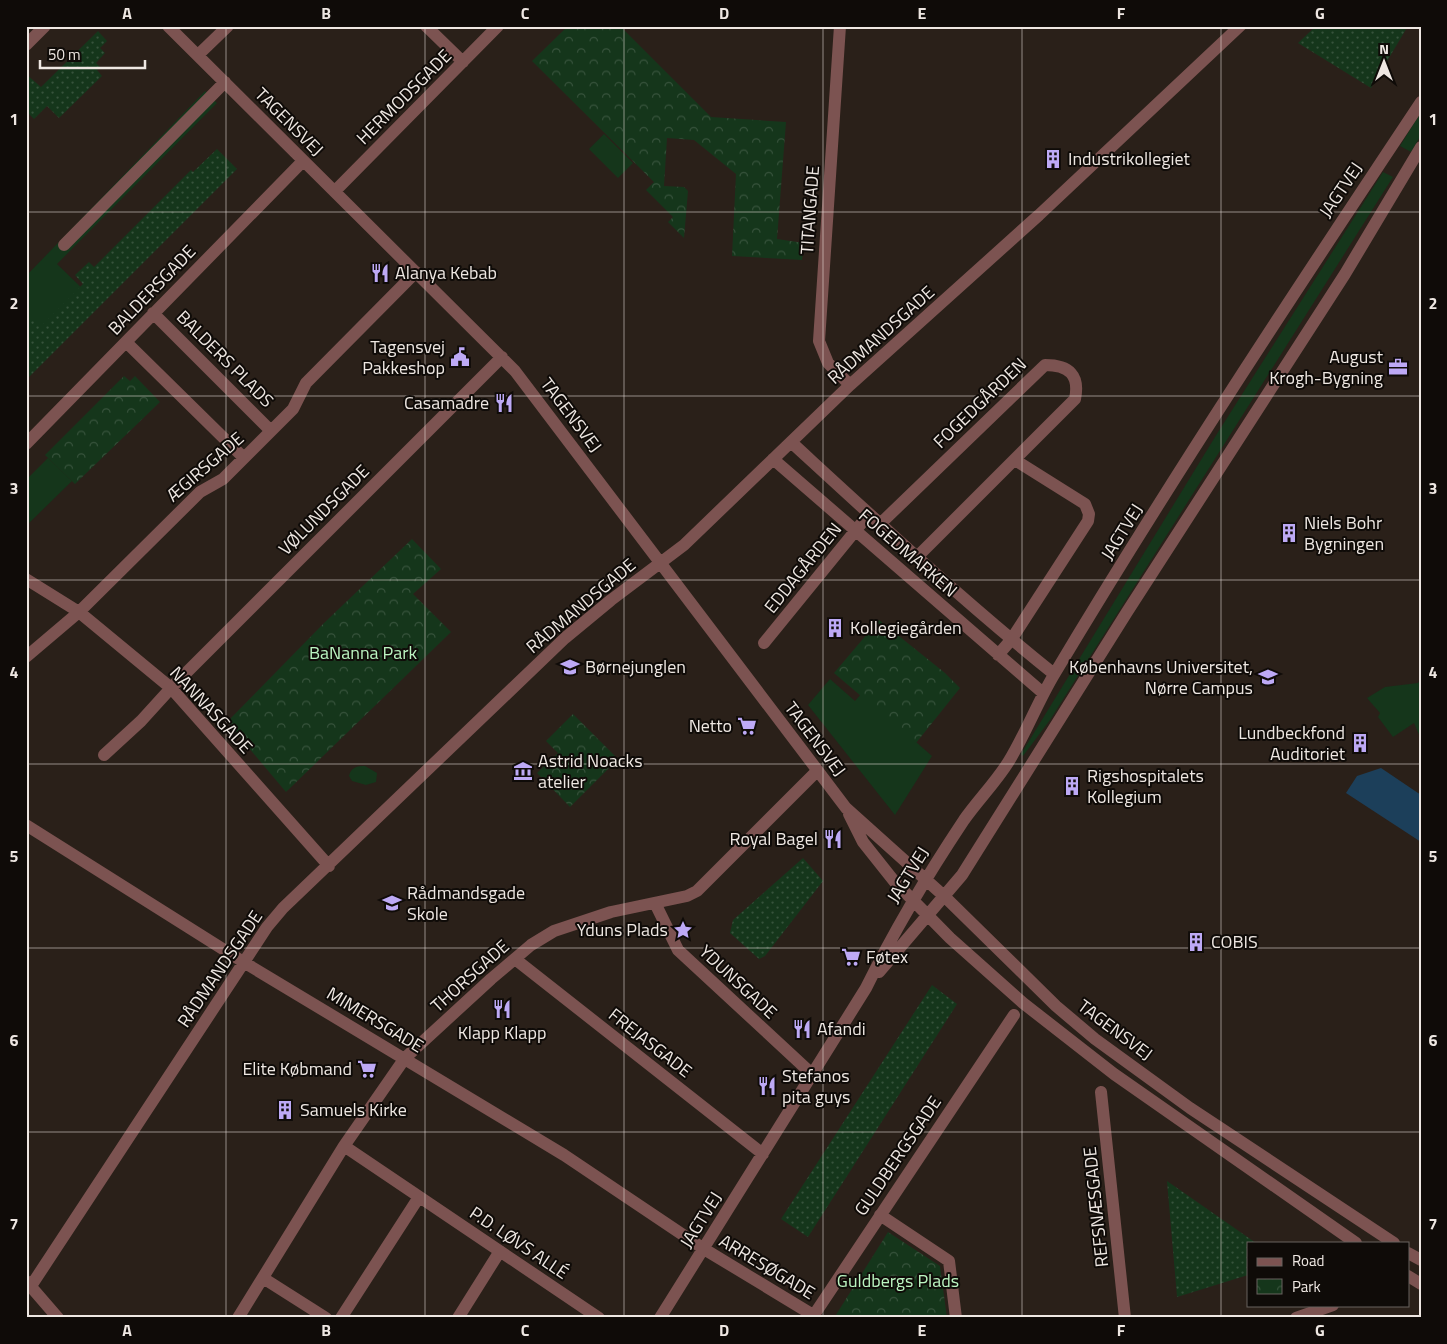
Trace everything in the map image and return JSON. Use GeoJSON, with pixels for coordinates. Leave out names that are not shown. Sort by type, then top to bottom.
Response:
{"type":"FeatureCollection","features":[{"type":"Feature","properties":{"kind":"street"},"geometry":{"type":"LineString","coordinates":[[26,45],[45,26]]}},
{"type":"Feature","properties":{"kind":"street","name":"TAGENSVEJ"},"geometry":{"type":"LineString","coordinates":[[168,26],[502,357],[538,400],[846,808],[926,878],[1041,992],[1095,1039],[1190,1108],[1392,1242]]}},
{"type":"Feature","properties":{"kind":"street"},"geometry":{"type":"LineString","coordinates":[[198,56],[228,26]]}},
{"type":"Feature","properties":{"kind":"street"},"geometry":{"type":"LineString","coordinates":[[426,26],[463,62]]}},
{"type":"Feature","properties":{"kind":"street","name":"HERMODSGADE"},"geometry":{"type":"LineString","coordinates":[[335,192],[498,26]]}},
{"type":"Feature","properties":{"kind":"street","name":"TITANGADE"},"geometry":{"type":"LineString","coordinates":[[840,26],[819,341],[828,363],[850,385]]}},
{"type":"Feature","properties":{"kind":"street","name":"RÅDMANDSGADE"},"geometry":{"type":"LineString","coordinates":[[29,1284],[267,927],[283,908],[565,638],[684,545],[850,385],[1025,228],[1240,26]]}},
{"type":"Feature","properties":{"kind":"street"},"geometry":{"type":"LineString","coordinates":[[64,245],[225,82]]}},
{"type":"Feature","properties":{"kind":"street","name":"JAGTVEJ"},"geometry":{"type":"LineString","coordinates":[[660,1318],[866,988],[926,878],[966,818],[1008,763],[1043,693],[1140,534],[1300,284],[1421,102]]}},
{"type":"Feature","properties":{"kind":"street","name":"JAGTVEJ"},"geometry":{"type":"LineString","coordinates":[[866,988],[962,875],[1127,612],[1335,289],[1421,147]]}},
{"type":"Feature","properties":{"kind":"street","name":"BALDERSGADE"},"geometry":{"type":"LineString","coordinates":[[26,444],[304,160]]}},
{"type":"Feature","properties":{"kind":"street","name":"ÆGIRSGADE"},"geometry":{"type":"LineString","coordinates":[[26,657],[79,612],[200,492],[222,479],[244,458],[293,409],[306,383],[416,272]]}},
{"type":"Feature","properties":{"kind":"street","name":"BALDERS PLADS"},"geometry":{"type":"LineString","coordinates":[[153,313],[271,431]]}},
{"type":"Feature","properties":{"kind":"street"},"geometry":{"type":"LineString","coordinates":[[126,342],[244,458]]}},
{"type":"Feature","properties":{"kind":"street","name":"VØLUNDSGADE"},"geometry":{"type":"LineString","coordinates":[[104,755],[141,721],[171,688],[502,357]]}},
{"type":"Feature","properties":{"kind":"street","name":"FOGEDGÅRDEN"},"geometry":{"type":"LineString","coordinates":[[880,524],[1045,365],[1058,365],[1069,371],[1076,379],[1075,399],[918,556]]}},
{"type":"Feature","properties":{"kind":"street","name":"FOGEDMARKEN"},"geometry":{"type":"LineString","coordinates":[[792,442],[880,524],[1011,640],[1054,674]]}},
{"type":"Feature","properties":{"kind":"street","name":"FOGEDMARKEN"},"geometry":{"type":"LineString","coordinates":[[773,459],[1043,693]]}},
{"type":"Feature","properties":{"kind":"street"},"geometry":{"type":"LineString","coordinates":[[998,655],[1011,640],[1088,521],[1089,514],[1086,504],[1015,460]]}},
{"type":"Feature","properties":{"kind":"street","name":"EDDAGÅRDEN"},"geometry":{"type":"LineString","coordinates":[[764,643],[869,514]]}},
{"type":"Feature","properties":{"kind":"street","name":"NANNASGADE"},"geometry":{"type":"LineString","coordinates":[[26,579],[79,612],[171,688],[329,866]]}},
{"type":"Feature","properties":{"kind":"street","name":"THORSGADE"},"geometry":{"type":"LineString","coordinates":[[238,1318],[344,1146],[405,1058],[531,945],[563,928],[611,912],[687,896],[697,890],[817,771]]}},
{"type":"Feature","properties":{"kind":"street","name":"TAGENSVEJ"},"geometry":{"type":"LineString","coordinates":[[846,808],[862,842],[913,900],[1023,1003],[1114,1074],[1355,1242]]}},
{"type":"Feature","properties":{"kind":"street","name":"MIMERSGADE"},"geometry":{"type":"LineString","coordinates":[[26,826],[244,963],[564,1155],[704,1249]]}},
{"type":"Feature","properties":{"kind":"street","name":"YDUNSGADE"},"geometry":{"type":"LineString","coordinates":[[655,903],[678,950],[813,1075]]}},
{"type":"Feature","properties":{"kind":"street","name":"FREJASGADE"},"geometry":{"type":"LineString","coordinates":[[515,959],[763,1154]]}},
{"type":"Feature","properties":{"kind":"street","name":"GULDBERGSGADE"},"geometry":{"type":"LineString","coordinates":[[812,1317],[1014,1015]]}},
{"type":"Feature","properties":{"kind":"street","name":"REFSNÆSGADE"},"geometry":{"type":"LineString","coordinates":[[1101,1092],[1125,1318]]}},
{"type":"Feature","properties":{"kind":"street","name":"P.D. LØVS ALLÉ"},"geometry":{"type":"LineString","coordinates":[[344,1146],[599,1318]]}},
{"type":"Feature","properties":{"kind":"street"},"geometry":{"type":"LineString","coordinates":[[341,1318],[419,1197]]}},
{"type":"Feature","properties":{"kind":"street"},"geometry":{"type":"LineString","coordinates":[[880,1215],[949,1261],[956,1318]]}},
{"type":"Feature","properties":{"kind":"street","name":"ARRESØGADE"},"geometry":{"type":"LineString","coordinates":[[704,1249],[812,1317]]}},
{"type":"Feature","properties":{"kind":"street"},"geometry":{"type":"LineString","coordinates":[[458,1318],[500,1251]]}},
{"type":"Feature","properties":{"kind":"street"},"geometry":{"type":"LineString","coordinates":[[1410,1277],[1421,1284]]}},
{"type":"Feature","properties":{"kind":"street"},"geometry":{"type":"LineString","coordinates":[[264,1278],[326,1318]]}},
{"type":"Feature","properties":{"kind":"street"},"geometry":{"type":"LineString","coordinates":[[29,1284],[58,1318]]}},
{"type":"Feature","properties":{"kind":"street"},"geometry":{"type":"LineString","coordinates":[[1296,1318],[1330,1306]]}},
{"type":"Feature","properties":{"kind":"green space"},"geometry":{"type":"Polygon","coordinates":[[[568,26],[620,26],[711,117],[786,122],[777,239],[804,243],[802,260],[732,256],[736,174],[694,140],[667,138],[664,186],[684,187],[688,191],[684,238],[668,222],[673,217],[646,190],[654,182],[532,61],[568,26]]]}},
{"type":"Feature","properties":{"kind":"green space"},"geometry":{"type":"Polygon","coordinates":[[[1316,26],[1408,26],[1371,88],[1298,43],[1316,26]]]}},
{"type":"Feature","properties":{"kind":"green space"},"geometry":{"type":"Polygon","coordinates":[[[98,31],[107,41],[100,48],[105,53],[96,63],[100,67],[97,70],[102,76],[59,118],[47,106],[34,119],[26,111],[26,74],[41,87],[98,31]]]}},
{"type":"Feature","properties":{"kind":"green space"},"geometry":{"type":"Polygon","coordinates":[[[205,91],[217,103],[57,264],[90,296],[26,361],[26,276],[205,91]]]}},
{"type":"Feature","properties":{"kind":"green space"},"geometry":{"type":"Polygon","coordinates":[[[1421,112],[1421,135],[1411,152],[1400,146],[1421,112]]]}},
{"type":"Feature","properties":{"kind":"green space"},"geometry":{"type":"Polygon","coordinates":[[[604,134],[633,163],[618,178],[589,149],[604,134]]]}},
{"type":"Feature","properties":{"kind":"green space"},"geometry":{"type":"Polygon","coordinates":[[[217,149],[237,169],[26,380],[26,321],[32,316],[42,325],[83,284],[75,275],[89,262],[94,267],[191,170],[193,172],[217,149]]]}},
{"type":"Feature","properties":{"kind":"green space"},"geometry":{"type":"Polygon","coordinates":[[[1383,172],[1393,177],[1050,720],[1023,756],[1021,754],[1215,437],[1383,172]]]}},
{"type":"Feature","properties":{"kind":"green space"},"geometry":{"type":"Polygon","coordinates":[[[124,376],[130,381],[135,376],[160,402],[75,484],[45,455],[124,376]]]}},
{"type":"Feature","properties":{"kind":"green space"},"geometry":{"type":"Polygon","coordinates":[[[48,458],[72,481],[26,526],[26,480],[48,458]]]}},
{"type":"Feature","properties":{"kind":"green space","name":"BaNanna Park"},"geometry":{"type":"Polygon","coordinates":[[[412,539],[441,569],[413,594],[451,632],[286,792],[227,722],[324,623],[412,539]]]}},
{"type":"Feature","properties":{"kind":"green space"},"geometry":{"type":"Polygon","coordinates":[[[879,620],[945,673],[960,688],[916,743],[834,673],[879,620]]]}},
{"type":"Feature","properties":{"kind":"green space"},"geometry":{"type":"Polygon","coordinates":[[[830,679],[855,701],[861,694],[932,756],[895,815],[808,705],[830,679]]]}},
{"type":"Feature","properties":{"kind":"green space"},"geometry":{"type":"Polygon","coordinates":[[[1421,679],[1421,739],[1414,723],[1393,737],[1378,717],[1380,713],[1367,698],[1385,687],[1418,683],[1421,679]]]}},
{"type":"Feature","properties":{"kind":"green space"},"geometry":{"type":"Polygon","coordinates":[[[573,714],[618,759],[570,807],[537,773],[558,753],[546,741],[573,714]]]}},
{"type":"Feature","properties":{"kind":"green space"},"geometry":{"type":"Polygon","coordinates":[[[365,766],[377,773],[376,782],[366,785],[352,781],[349,776],[351,771],[357,767],[365,766]]]}},
{"type":"Feature","properties":{"kind":"green space"},"geometry":{"type":"Polygon","coordinates":[[[803,858],[823,881],[765,956],[759,959],[730,933],[733,920],[803,858]]]}},
{"type":"Feature","properties":{"kind":"green space"},"geometry":{"type":"Polygon","coordinates":[[[932,985],[957,1004],[808,1237],[781,1219],[932,985]]]}},
{"type":"Feature","properties":{"kind":"green space"},"geometry":{"type":"Polygon","coordinates":[[[1167,1181],[1255,1242],[1247,1242],[1247,1275],[1177,1297],[1167,1181]]]}},
{"type":"Feature","properties":{"kind":"green space","name":"Guldbergs Plads"},"geometry":{"type":"Polygon","coordinates":[[[888,1232],[940,1266],[947,1318],[834,1318],[888,1232]]]}},
{"type":"Feature","properties":{"kind":"water"},"geometry":{"type":"Polygon","coordinates":[[[1381,768],[1421,795],[1421,842],[1346,793],[1357,776],[1381,768]]]}},
{"type":"Feature","properties":{"kind":"place","name":"Industrikollegiet"},"geometry":{"type":"Point","coordinates":[1053,159]}},
{"type":"Feature","properties":{"kind":"place","name":"Alanya Kebab"},"geometry":{"type":"Point","coordinates":[380,273]}},
{"type":"Feature","properties":{"kind":"place","name":"Tagensvej Pakkeshop"},"geometry":{"type":"Point","coordinates":[460,357]}},
{"type":"Feature","properties":{"kind":"place","name":"August Krogh-Bygning"},"geometry":{"type":"Point","coordinates":[1398,367]}},
{"type":"Feature","properties":{"kind":"place","name":"Casamadre"},"geometry":{"type":"Point","coordinates":[504,403]}},
{"type":"Feature","properties":{"kind":"place","name":"Niels Bohr Bygningen"},"geometry":{"type":"Point","coordinates":[1289,533]}},
{"type":"Feature","properties":{"kind":"place","name":"Kollegiegården"},"geometry":{"type":"Point","coordinates":[835,628]}},
{"type":"Feature","properties":{"kind":"place","name":"Børnejunglen"},"geometry":{"type":"Point","coordinates":[570,667]}},
{"type":"Feature","properties":{"kind":"place","name":"Københavns Universitet, Nørre Campus"},"geometry":{"type":"Point","coordinates":[1268,677]}},
{"type":"Feature","properties":{"kind":"place","name":"Netto"},"geometry":{"type":"Point","coordinates":[747,726]}},
{"type":"Feature","properties":{"kind":"place","name":"Lundbeckfond Auditoriet"},"geometry":{"type":"Point","coordinates":[1360,743]}},
{"type":"Feature","properties":{"kind":"place","name":"Astrid Noacks atelier"},"geometry":{"type":"Point","coordinates":[523,771]}},
{"type":"Feature","properties":{"kind":"place","name":"Rigshospitalets Kollegium"},"geometry":{"type":"Point","coordinates":[1072,786]}},
{"type":"Feature","properties":{"kind":"place","name":"Royal Bagel"},"geometry":{"type":"Point","coordinates":[833,839]}},
{"type":"Feature","properties":{"kind":"place","name":"Rådmandsgade Skole"},"geometry":{"type":"Point","coordinates":[392,903]}},
{"type":"Feature","properties":{"kind":"place","name":"Yduns Plads"},"geometry":{"type":"Point","coordinates":[683,930]}},
{"type":"Feature","properties":{"kind":"place","name":"COBIS"},"geometry":{"type":"Point","coordinates":[1196,942]}},
{"type":"Feature","properties":{"kind":"place","name":"Føtex"},"geometry":{"type":"Point","coordinates":[851,957]}},
{"type":"Feature","properties":{"kind":"place","name":"Klapp Klapp"},"geometry":{"type":"Point","coordinates":[502,1009]}},
{"type":"Feature","properties":{"kind":"place","name":"Afandi"},"geometry":{"type":"Point","coordinates":[802,1029]}},
{"type":"Feature","properties":{"kind":"place","name":"Elite Købmand"},"geometry":{"type":"Point","coordinates":[367,1069]}},
{"type":"Feature","properties":{"kind":"place","name":"Stefanos pita guys"},"geometry":{"type":"Point","coordinates":[767,1086]}},
{"type":"Feature","properties":{"kind":"place","name":"Samuels Kirke"},"geometry":{"type":"Point","coordinates":[285,1110]}}]}
